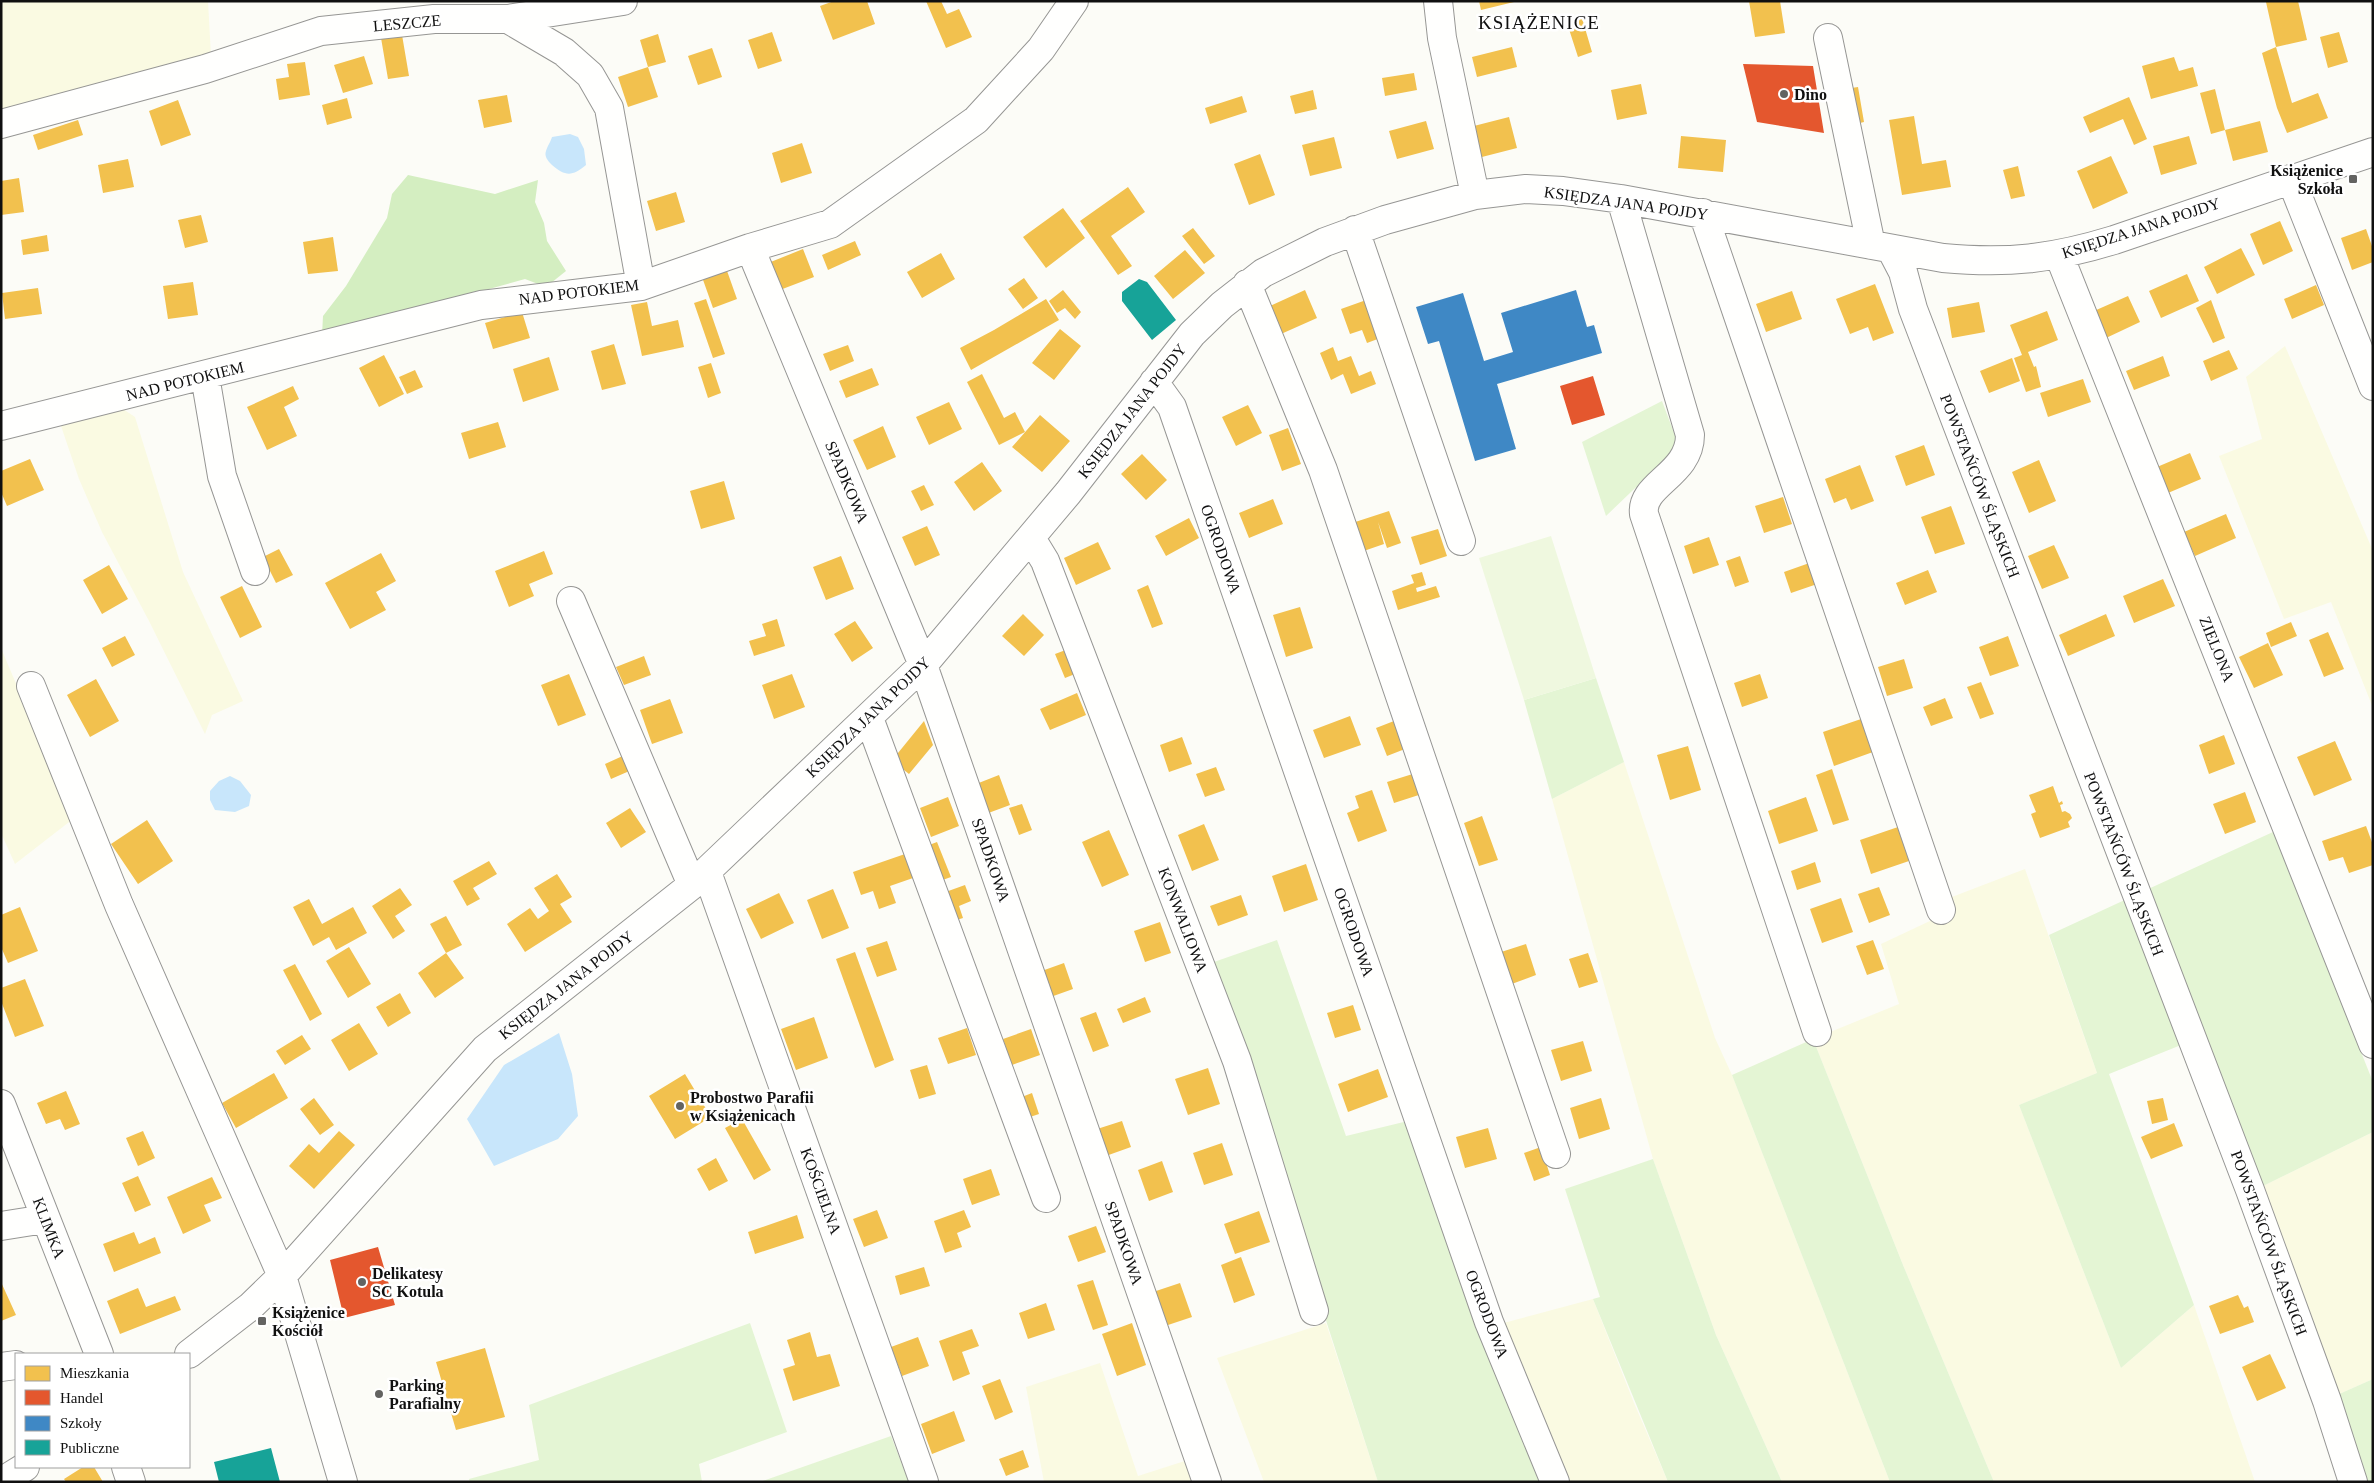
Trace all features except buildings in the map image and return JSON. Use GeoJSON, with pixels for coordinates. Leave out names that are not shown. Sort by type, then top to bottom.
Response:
{"type":"FeatureCollection","features":[{"type":"Feature","properties":{"kind":"street","name":"LESZCZE"},"geometry":{"type":"LineString","coordinates":[[1,124],[205,69],[321,31],[434,19],[508,19],[623,1]]}},
{"type":"Feature","properties":{"kind":"street","name":"NAD POTOKIEM"},"geometry":{"type":"LineString","coordinates":[[1,426],[481,305],[641,286],[750,248],[830,224],[976,120],[1041,49],[1074,1]]}},
{"type":"Feature","properties":{"kind":"street"},"geometry":{"type":"LineString","coordinates":[[1438,1],[1442,38],[1475,195]]}},
{"type":"Feature","properties":{"kind":"street"},"geometry":{"type":"LineString","coordinates":[[508,19],[564,52],[590,75],[608,108],[641,286]]}},
{"type":"Feature","properties":{"kind":"street","name":"POWSTAŃCÓW ŚLĄSKICH"},"geometry":{"type":"LineString","coordinates":[[1828,38],[1881,247],[1903,272],[1916,318],[2250,1190],[2327,1401],[2353,1482]]}},
{"type":"Feature","properties":{"kind":"street","name":"KSIĘDZA JANA POJDY"},"geometry":{"type":"LineString","coordinates":[[189,1353],[251,1306],[282,1276],[485,1049],[700,879],[923,665],[1030,538],[1207,318],[1247,284],[1298,254],[1355,230],[1408,212],[1475,195],[1508,190],[1544,190],[1621,199],[1943,258],[1995,262],[2030,260],[2059,255],[2114,240],[2373,152]]}},
{"type":"Feature","properties":{"kind":"street"},"geometry":{"type":"LineString","coordinates":[[2291,179],[2373,386]]}},
{"type":"Feature","properties":{"kind":"street"},"geometry":{"type":"LineString","coordinates":[[1621,199],[1690,435],[1688,448],[1677,468],[1646,497],[1644,514],[1817,1032]]}},
{"type":"Feature","properties":{"kind":"street"},"geometry":{"type":"LineString","coordinates":[[1703,213],[1941,910]]}},
{"type":"Feature","properties":{"kind":"street"},"geometry":{"type":"LineString","coordinates":[[1355,230],[1461,541]]}},
{"type":"Feature","properties":{"kind":"street","name":"SPADKOWA"},"geometry":{"type":"LineString","coordinates":[[750,248],[923,665],[1207,1482]]}},
{"type":"Feature","properties":{"kind":"street","name":"ZIELONA"},"geometry":{"type":"LineString","coordinates":[[2059,255],[2373,1044]]}},
{"type":"Feature","properties":{"kind":"street"},"geometry":{"type":"LineString","coordinates":[[1247,284],[1323,470],[1556,1154]]}},
{"type":"Feature","properties":{"kind":"street"},"geometry":{"type":"LineString","coordinates":[[205,376],[222,476],[255,571]]}},
{"type":"Feature","properties":{"kind":"street","name":"OGRODOWA"},"geometry":{"type":"LineString","coordinates":[[1154,382],[1172,407],[1485,1313],[1555,1482]]}},
{"type":"Feature","properties":{"kind":"street","name":"KONWALIOWA"},"geometry":{"type":"LineString","coordinates":[[1030,538],[1045,561],[1237,1061],[1314,1311]]}},
{"type":"Feature","properties":{"kind":"street","name":"KOŚCIELNA"},"geometry":{"type":"LineString","coordinates":[[571,601],[700,879],[924,1482]]}},
{"type":"Feature","properties":{"kind":"street"},"geometry":{"type":"LineString","coordinates":[[31,686],[119,905],[282,1276],[343,1482]]}},
{"type":"Feature","properties":{"kind":"street"},"geometry":{"type":"LineString","coordinates":[[869,718],[1046,1198]]}},
{"type":"Feature","properties":{"kind":"street","name":"KLIMKA"},"geometry":{"type":"LineString","coordinates":[[1,1104],[93,1353]]}},
{"type":"Feature","properties":{"kind":"street"},"geometry":{"type":"LineString","coordinates":[[1,1226],[45,1219]]}},
{"type":"Feature","properties":{"kind":"street"},"geometry":{"type":"LineString","coordinates":[[1,1367],[15,1365]]}},
{"type":"Feature","properties":{"kind":"street"},"geometry":{"type":"LineString","coordinates":[[1,1482],[22,1468]]}},
{"type":"Feature","properties":{"kind":"street"},"geometry":{"type":"LineString","coordinates":[[126,1468],[131,1482]]}},
{"type":"Feature","properties":{"kind":"green space"},"geometry":{"type":"Polygon","coordinates":[[[1,1],[208,1],[211,56],[1,117],[1,1]]]}},
{"type":"Feature","properties":{"kind":"green space"},"geometry":{"type":"Polygon","coordinates":[[[408,175],[495,194],[538,180],[535,202],[544,223],[547,241],[566,271],[546,287],[525,279],[322,335],[323,316],[346,286],[387,218],[392,194],[408,175]]]}},
{"type":"Feature","properties":{"kind":"green space"},"geometry":{"type":"Polygon","coordinates":[[[2285,346],[2373,551],[2373,708],[2331,602],[2284,619],[2219,456],[2262,439],[2246,377],[2285,346]]]}},
{"type":"Feature","properties":{"kind":"green space"},"geometry":{"type":"Polygon","coordinates":[[[1662,401],[1679,446],[1606,516],[1582,442],[1662,401]]]}},
{"type":"Feature","properties":{"kind":"green space"},"geometry":{"type":"Polygon","coordinates":[[[120,407],[135,417],[183,572],[243,701],[212,715],[205,734],[102,532],[79,479],[60,423],[120,407]]]}},
{"type":"Feature","properties":{"kind":"green space"},"geometry":{"type":"Polygon","coordinates":[[[1551,536],[1596,678],[1524,700],[1479,558],[1551,536]]]}},
{"type":"Feature","properties":{"kind":"green space"},"geometry":{"type":"Polygon","coordinates":[[[1,648],[73,819],[15,864],[1,833],[1,648]]]}},
{"type":"Feature","properties":{"kind":"green space"},"geometry":{"type":"Polygon","coordinates":[[[1596,678],[1624,762],[1552,799],[1524,700],[1596,678]]]}},
{"type":"Feature","properties":{"kind":"green space"},"geometry":{"type":"Polygon","coordinates":[[[1624,762],[1715,1038],[1732,1075],[1890,1482],[1782,1482],[1716,1335],[1653,1159],[1552,799],[1624,762]]]}},
{"type":"Feature","properties":{"kind":"green space"},"geometry":{"type":"Polygon","coordinates":[[[2273,832],[2373,1082],[2373,1132],[2263,1186],[2146,890],[2273,832]]]}},
{"type":"Feature","properties":{"kind":"green space"},"geometry":{"type":"Polygon","coordinates":[[[2025,869],[2097,1073],[2019,1105],[2121,1368],[2194,1305],[2255,1482],[1994,1482],[1903,1265],[1813,1039],[1899,1004],[1881,944],[1949,912],[1944,900],[2025,869]]]}},
{"type":"Feature","properties":{"kind":"green space"},"geometry":{"type":"Polygon","coordinates":[[[2129,898],[2186,1043],[2109,1074],[2194,1305],[2121,1368],[2019,1105],[2097,1073],[2049,935],[2129,898]]]}},
{"type":"Feature","properties":{"kind":"green space"},"geometry":{"type":"Polygon","coordinates":[[[1277,940],[1346,1136],[1412,1120],[1548,1482],[1378,1482],[1211,963],[1277,940]]]}},
{"type":"Feature","properties":{"kind":"green space"},"geometry":{"type":"Polygon","coordinates":[[[1813,1039],[1903,1265],[1994,1482],[1890,1482],[1732,1075],[1813,1039]]]}},
{"type":"Feature","properties":{"kind":"green space"},"geometry":{"type":"Polygon","coordinates":[[[2373,1132],[2373,1379],[2337,1395],[2263,1186],[2373,1132]]]}},
{"type":"Feature","properties":{"kind":"green space"},"geometry":{"type":"Polygon","coordinates":[[[1653,1159],[1716,1335],[1782,1482],[1668,1482],[1593,1299],[1600,1297],[1565,1189],[1653,1159]]]}},
{"type":"Feature","properties":{"kind":"green space"},"geometry":{"type":"Polygon","coordinates":[[[1593,1299],[1634,1403],[1668,1482],[1563,1482],[1500,1324],[1593,1299]]]}},
{"type":"Feature","properties":{"kind":"green space"},"geometry":{"type":"Polygon","coordinates":[[[750,1323],[787,1432],[699,1464],[702,1482],[470,1482],[469,1479],[539,1460],[529,1405],[750,1323]]]}},
{"type":"Feature","properties":{"kind":"green space"},"geometry":{"type":"Polygon","coordinates":[[[1326,1323],[1378,1482],[1264,1482],[1217,1358],[1326,1323]]]}},
{"type":"Feature","properties":{"kind":"green space"},"geometry":{"type":"Polygon","coordinates":[[[1100,1363],[1138,1476],[1191,1459],[1200,1482],[1044,1482],[1026,1387],[1100,1363]]]}},
{"type":"Feature","properties":{"kind":"green space"},"geometry":{"type":"Polygon","coordinates":[[[2373,1379],[2373,1482],[2363,1482],[2337,1395],[2373,1379]]]}},
{"type":"Feature","properties":{"kind":"green space"},"geometry":{"type":"Polygon","coordinates":[[[891,1436],[909,1482],[760,1482],[891,1436]]]}},
{"type":"Feature","properties":{"kind":"water"},"geometry":{"type":"Polygon","coordinates":[[[570,134],[578,137],[584,149],[586,165],[577,172],[569,174],[552,165],[547,159],[546,153],[552,137],[570,134]]]}},
{"type":"Feature","properties":{"kind":"water"},"geometry":{"type":"Polygon","coordinates":[[[230,776],[240,781],[251,795],[249,806],[235,812],[215,810],[210,800],[210,791],[219,781],[230,776]]]}},
{"type":"Feature","properties":{"kind":"water"},"geometry":{"type":"Polygon","coordinates":[[[559,1033],[572,1074],[578,1116],[558,1139],[494,1166],[467,1119],[504,1065],[559,1033]]]}},
{"type":"Feature","properties":{"kind":"place","name":"Dino"},"geometry":{"type":"Point","coordinates":[1784,94]}},
{"type":"Feature","properties":{"kind":"place","name":"Książenice Szkoła"},"geometry":{"type":"Point","coordinates":[2353,179]}},
{"type":"Feature","properties":{"kind":"place","name":"Probostwo Parafii w Książenicach"},"geometry":{"type":"Point","coordinates":[680,1106]}},
{"type":"Feature","properties":{"kind":"place","name":"Delikatesy SC Kotula"},"geometry":{"type":"Point","coordinates":[362,1282]}},
{"type":"Feature","properties":{"kind":"place","name":"Książenice Kościół"},"geometry":{"type":"Point","coordinates":[262,1321]}},
{"type":"Feature","properties":{"kind":"place","name":"Parking Parafialny"},"geometry":{"type":"Point","coordinates":[379,1394]}},
{"type":"Feature","properties":{"kind":"district","name":"KSIĄŻENICE"},"geometry":{"type":"Point","coordinates":[1539,22]}}]}
